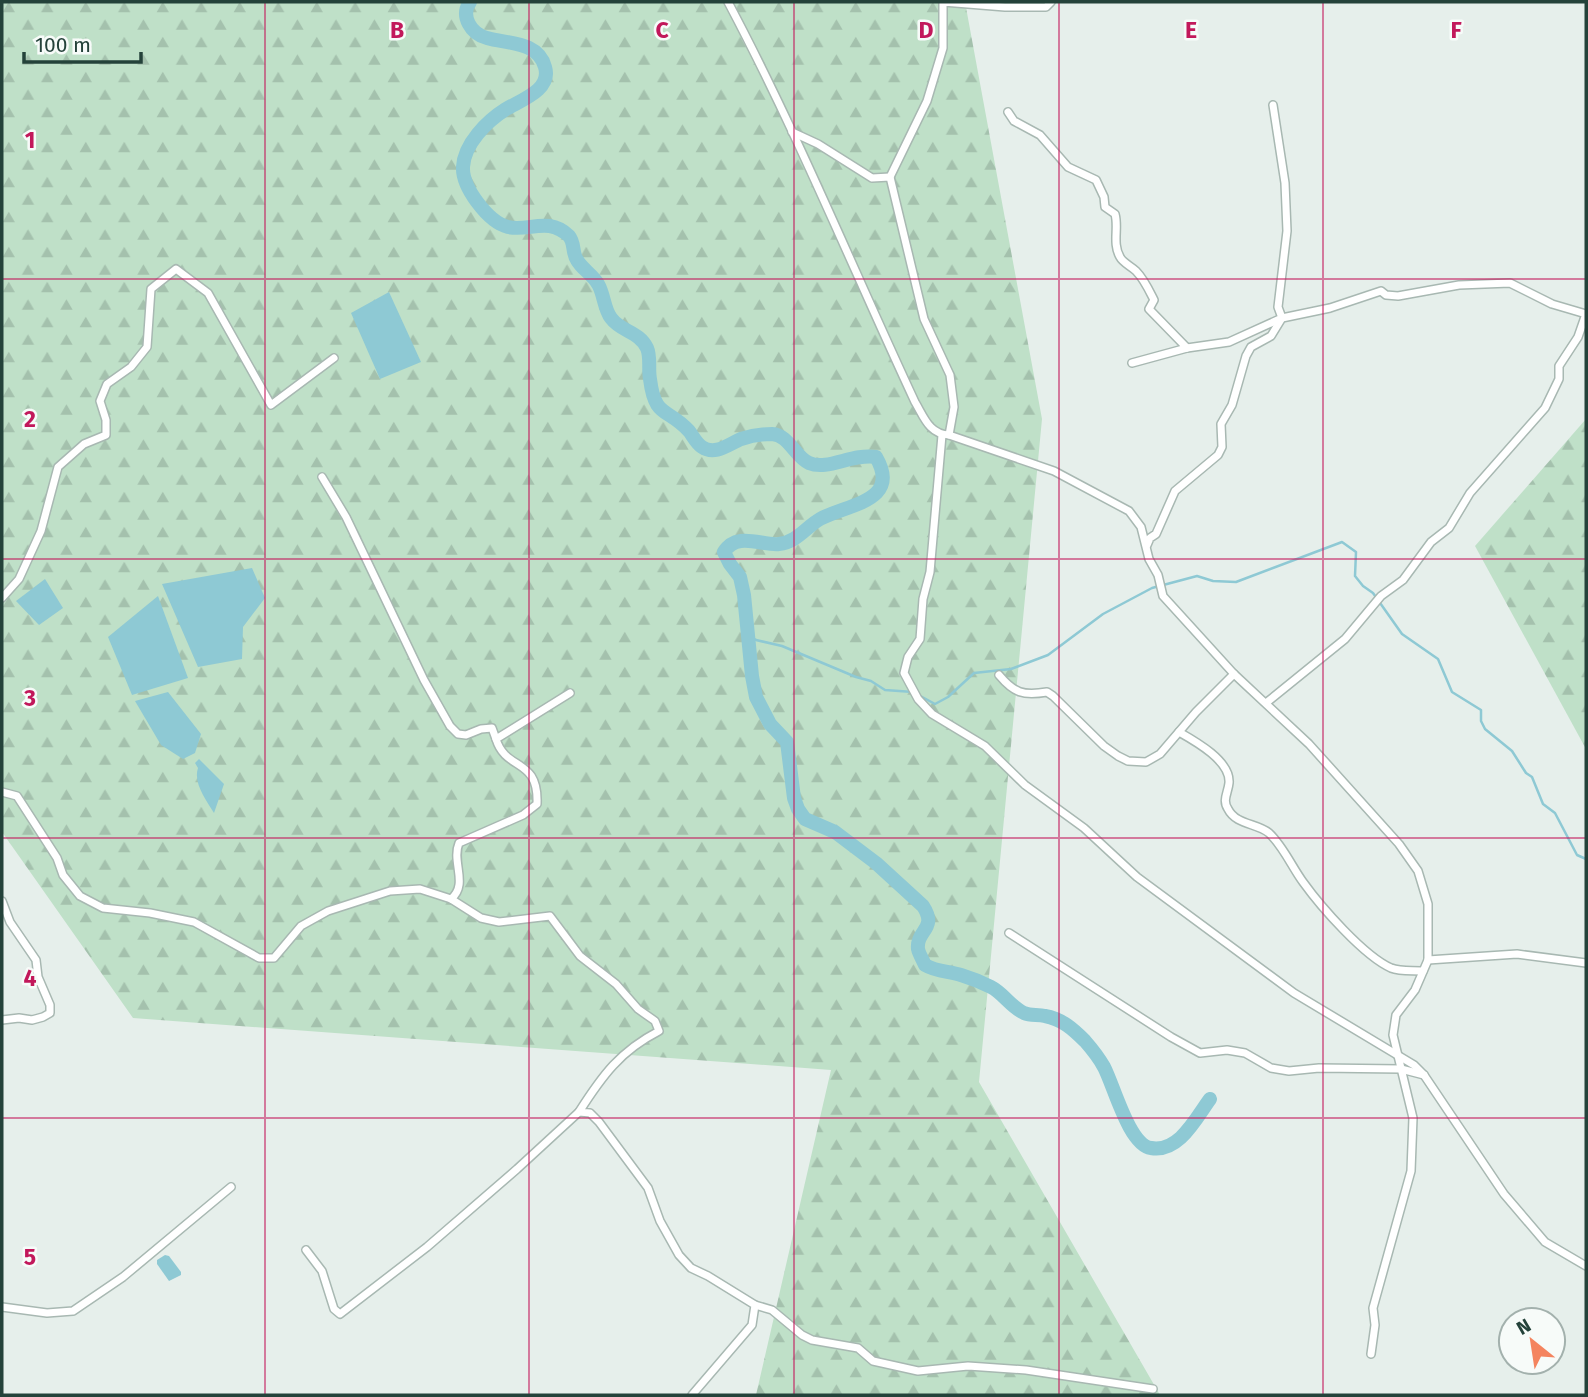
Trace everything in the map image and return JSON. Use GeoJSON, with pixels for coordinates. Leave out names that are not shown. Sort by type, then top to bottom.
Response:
{"type":"FeatureCollection","features":[{"type":"Feature","properties":{"kind":"street"},"geometry":{"type":"LineString","coordinates":[[728,2],[792,132],[915,402],[931,429],[1054,471],[1129,511],[1141,527],[1163,596],[1234,674],[1309,744],[1409,856],[1418,871],[1428,904],[1428,960],[1415,990],[1396,1015],[1393,1035],[1413,1118],[1411,1171],[1373,1308],[1375,1325],[1371,1354]]}},
{"type":"Feature","properties":{"kind":"street"},"geometry":{"type":"LineString","coordinates":[[1051,2],[1046,7],[943,2],[943,48],[927,101],[890,177],[925,319],[950,375],[954,407],[945,435],[920,639],[908,657],[904,673],[918,699],[932,714],[985,746],[1025,785],[1084,828],[1137,877],[1294,993],[1414,1065],[1424,1075],[1504,1194],[1545,1242],[1586,1266]]}},
{"type":"Feature","properties":{"kind":"street"},"geometry":{"type":"LineString","coordinates":[[1273,105],[1285,183],[1287,231],[1278,307],[1282,318]]}},
{"type":"Feature","properties":{"kind":"street"},"geometry":{"type":"LineString","coordinates":[[1008,111],[1014,121],[1040,135],[1068,167],[1096,180],[1104,197],[1105,207],[1115,214],[1118,226],[1115,241],[1120,258],[1137,272],[1149,290],[1154,300],[1149,309],[1187,348]]}},
{"type":"Feature","properties":{"kind":"street"},"geometry":{"type":"LineString","coordinates":[[792,132],[818,144],[872,178],[890,177]]}},
{"type":"Feature","properties":{"kind":"street"},"geometry":{"type":"LineString","coordinates":[[2,598],[19,579],[41,531],[58,467],[84,444],[106,435],[106,420],[100,401],[107,384],[131,367],[147,347],[151,289],[166,276],[176,269],[208,293],[271,405],[334,358]]}},
{"type":"Feature","properties":{"kind":"street"},"geometry":{"type":"LineString","coordinates":[[1132,363],[1187,348],[1228,342],[1282,318],[1330,308],[1381,291],[1386,295],[1398,296],[1459,285],[1510,283],[1552,304],[1586,314],[1578,337],[1559,366],[1559,379],[1545,408],[1470,493],[1449,528],[1431,542],[1403,580],[1381,596],[1345,639],[1266,703]]}},
{"type":"Feature","properties":{"kind":"street"},"geometry":{"type":"LineString","coordinates":[[1146,546],[1156,534],[1175,491],[1218,455],[1223,446],[1221,424],[1232,405],[1246,356],[1251,347],[1271,336],[1282,318]]}},
{"type":"Feature","properties":{"kind":"street"},"geometry":{"type":"LineString","coordinates":[[322,477],[346,517],[424,680],[450,726],[458,734],[466,735],[492,728],[505,755],[531,772],[535,780],[537,804],[523,815],[459,843],[456,852],[460,884],[458,893],[451,899]]}},
{"type":"Feature","properties":{"kind":"street"},"geometry":{"type":"LineString","coordinates":[[999,674],[1015,691],[1035,694],[1047,692],[1054,696],[1104,746],[1128,761],[1152,760],[1234,674]]}},
{"type":"Feature","properties":{"kind":"street"},"geometry":{"type":"LineString","coordinates":[[496,739],[570,693]]}},
{"type":"Feature","properties":{"kind":"street"},"geometry":{"type":"LineString","coordinates":[[1179,732],[1213,754],[1228,773],[1230,782],[1225,799],[1230,812],[1267,832],[1304,884],[1375,959],[1394,969],[1423,971]]}},
{"type":"Feature","properties":{"kind":"street"},"geometry":{"type":"LineString","coordinates":[[2,792],[17,796],[57,858],[63,875],[80,896],[103,908],[150,913],[194,922],[259,958],[274,958],[301,926],[328,911],[390,891],[420,889],[451,899],[466,911],[481,918],[499,922],[550,916],[580,956],[615,984],[631,1003],[649,1015],[659,1026],[659,1031],[641,1040],[603,1074],[579,1111],[517,1170],[428,1247],[340,1314],[334,1309],[322,1271],[306,1250]]}},
{"type":"Feature","properties":{"kind":"street"},"geometry":{"type":"LineString","coordinates":[[2,901],[10,922],[36,960],[38,977],[50,1005],[50,1013],[43,1017],[2,1020]]}},
{"type":"Feature","properties":{"kind":"street"},"geometry":{"type":"LineString","coordinates":[[1009,933],[1200,1053],[1227,1050],[1245,1053],[1271,1068],[1290,1071],[1319,1068],[1401,1069],[1424,1075]]}},
{"type":"Feature","properties":{"kind":"street"},"geometry":{"type":"LineString","coordinates":[[1428,960],[1517,954],[1586,963]]}},
{"type":"Feature","properties":{"kind":"street"},"geometry":{"type":"LineString","coordinates":[[579,1111],[590,1113],[599,1122],[648,1188],[668,1239],[691,1268],[755,1305],[772,1310],[802,1335],[813,1340],[858,1348],[873,1361],[918,1371],[968,1366],[1026,1370],[1153,1389]]}},
{"type":"Feature","properties":{"kind":"street"},"geometry":{"type":"LineString","coordinates":[[2,1307],[47,1313],[73,1311],[123,1278],[231,1187]]}},
{"type":"Feature","properties":{"kind":"street"},"geometry":{"type":"LineString","coordinates":[[692,1395],[752,1325],[755,1305]]}},
{"type":"Feature","properties":{"kind":"green space"},"geometry":{"type":"Polygon","coordinates":[[[2,2],[965,2],[1042,419],[979,1082],[1160,1395],[756,1395],[831,1070],[133,1018],[2,832],[2,2]]]}},
{"type":"Feature","properties":{"kind":"green space"},"geometry":{"type":"Polygon","coordinates":[[[1586,419],[1586,749],[1475,546],[1586,419]]]}},
{"type":"Feature","properties":{"kind":"water"},"geometry":{"type":"Polygon","coordinates":[[[389,292],[421,362],[380,379],[351,313],[389,292]]]}},
{"type":"Feature","properties":{"kind":"water"},"geometry":{"type":"Polygon","coordinates":[[[252,568],[265,598],[243,627],[242,659],[198,667],[162,584],[252,568]]]}},
{"type":"Feature","properties":{"kind":"water"},"geometry":{"type":"Polygon","coordinates":[[[45,579],[63,608],[39,625],[16,601],[45,579]]]}},
{"type":"Feature","properties":{"kind":"water"},"geometry":{"type":"Polygon","coordinates":[[[158,596],[188,678],[132,695],[108,637],[158,596]]]}},
{"type":"Feature","properties":{"kind":"water"},"geometry":{"type":"Polygon","coordinates":[[[168,692],[201,734],[195,753],[183,759],[161,745],[135,701],[168,692]]]}},
{"type":"Feature","properties":{"kind":"water"},"geometry":{"type":"Polygon","coordinates":[[[199,759],[224,784],[214,813],[197,780],[198,768],[195,763],[199,759]]]}},
{"type":"Feature","properties":{"kind":"water"},"geometry":{"type":"Polygon","coordinates":[[[165,1255],[169,1256],[181,1272],[181,1275],[169,1281],[157,1264],[157,1260],[165,1255]]]}},
{"type":"Feature","properties":{"kind":"waterway"},"geometry":{"type":"LineString","coordinates":[[470,2],[466,13],[469,24],[476,33],[521,45],[536,52],[545,67],[546,75],[540,88],[491,120],[472,142],[464,158],[467,184],[478,203],[500,224],[516,228],[554,227],[569,236],[575,257],[598,284],[611,318],[644,342],[649,355],[652,392],[659,407],[707,449],[717,450],[745,438],[772,434],[783,438],[804,460],[816,465],[858,457],[876,457],[882,472],[882,484],[868,499],[820,519],[785,543],[736,542],[724,552],[740,577],[744,595],[756,697],[770,724],[787,742],[794,798],[798,809],[805,819],[835,832],[876,863],[923,906],[928,920],[918,949],[925,965],[984,983],[1024,1013],[1057,1019],[1081,1037],[1104,1067],[1129,1126],[1143,1144],[1151,1148],[1161,1148],[1178,1140],[1210,1099]]}},
{"type":"Feature","properties":{"kind":"waterway"},"geometry":{"type":"LineString","coordinates":[[748,635],[871,681],[885,690],[913,692],[935,704],[948,697],[974,673],[1011,669],[1048,655],[1103,614],[1152,588],[1197,576],[1213,581],[1236,582],[1342,542],[1356,552],[1355,576],[1373,593],[1402,634],[1438,659],[1452,692],[1481,710],[1481,721],[1485,729],[1512,751],[1526,773],[1532,777],[1543,804],[1555,813],[1577,855],[1586,859]]}}]}
